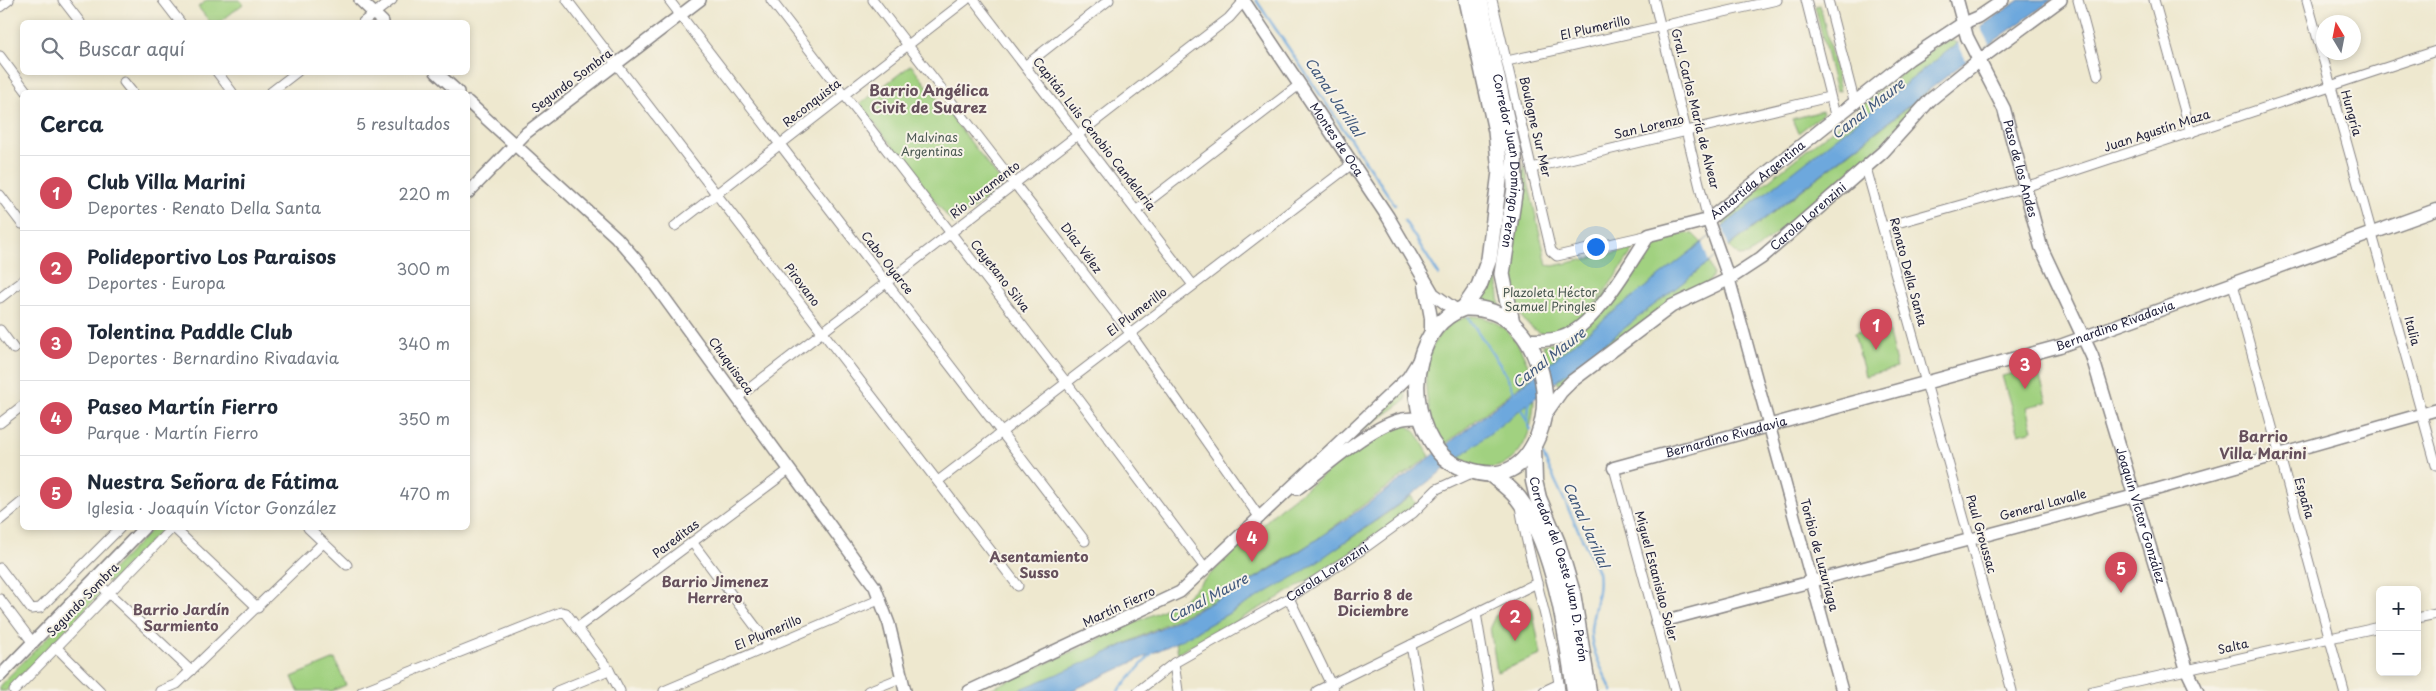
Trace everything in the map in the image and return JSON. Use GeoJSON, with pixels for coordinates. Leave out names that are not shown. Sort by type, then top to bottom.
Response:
{"type":"FeatureCollection","features":[{"type":"Feature","properties":{"kind":"highway","name":"Corredor Juan Domingo Perón"},"geometry":{"type":"LineString","coordinates":[[1460,310],[1478,286],[1487,266],[1500,177],[1496,131],[1466,0]]}},
{"type":"Feature","properties":{"kind":"highway","name":"Corredor Juan Domingo Perón"},"geometry":{"type":"LineString","coordinates":[[1480,0],[1514,154],[1515,188],[1502,274],[1512,323]]}},
{"type":"Feature","properties":{"kind":"highway"},"geometry":{"type":"LineString","coordinates":[[1460,310],[1491,310],[1512,323],[1527,340],[1540,370],[1544,391],[1544,416],[1533,448],[1522,463],[1509,470],[1492,475],[1474,472],[1452,463],[1437,450],[1422,418],[1417,383],[1422,354],[1431,333],[1439,322],[1460,310]]}},
{"type":"Feature","properties":{"kind":"highway","name":"Corredor del Oeste Juan D. Perón"},"geometry":{"type":"LineString","coordinates":[[1533,448],[1534,480],[1538,498],[1557,543],[1572,594],[1588,691]]}},
{"type":"Feature","properties":{"kind":"highway","name":"Corredor del Oeste Juan D. Perón"},"geometry":{"type":"LineString","coordinates":[[1492,475],[1518,498],[1535,528],[1554,579],[1566,634],[1575,691]]}},
{"type":"Feature","properties":{"kind":"main road","name":"Montes de Oca"},"geometry":{"type":"LineString","coordinates":[[1244,0],[1388,218],[1437,299],[1460,310]]}},
{"type":"Feature","properties":{"kind":"main road","name":"Paso de los Andes"},"geometry":{"type":"LineString","coordinates":[[1957,0],[1966,37],[2004,109],[2041,247],[2083,338]]}},
{"type":"Feature","properties":{"kind":"main road","name":"Antartida Argentina"},"geometry":{"type":"LineString","coordinates":[[1650,235],[1708,220],[1922,50],[1962,24]]}},
{"type":"Feature","properties":{"kind":"main road","name":"Carola Lorenzini"},"geometry":{"type":"LineString","coordinates":[[1544,416],[1561,392],[1572,381],[1666,311],[1729,279],[1761,258],[1866,168],[1930,100],[1976,58]]}},
{"type":"Feature","properties":{"kind":"main road","name":"Bernardino Rivadavia"},"geometry":{"type":"LineString","coordinates":[[1614,468],[2083,338],[2436,210]]}},
{"type":"Feature","properties":{"kind":"main road"},"geometry":{"type":"LineString","coordinates":[[1527,340],[1563,337],[1589,318],[1603,303],[1650,235]]}},
{"type":"Feature","properties":{"kind":"main road","name":"Montes de Oca"},"geometry":{"type":"LineString","coordinates":[[1424,280],[1431,318],[1431,333]]}},
{"type":"Feature","properties":{"kind":"main road","name":"Joaquín Víctor González"},"geometry":{"type":"LineString","coordinates":[[2083,338],[2092,356],[2187,670],[2197,691]]}},
{"type":"Feature","properties":{"kind":"street"},"geometry":{"type":"LineString","coordinates":[[0,7],[9,0]]}},
{"type":"Feature","properties":{"kind":"street"},"geometry":{"type":"LineString","coordinates":[[63,0],[78,20]]}},
{"type":"Feature","properties":{"kind":"street"},"geometry":{"type":"LineString","coordinates":[[163,0],[178,20]]}},
{"type":"Feature","properties":{"kind":"street"},"geometry":{"type":"LineString","coordinates":[[360,0],[381,20]]}},
{"type":"Feature","properties":{"kind":"street"},"geometry":{"type":"LineString","coordinates":[[366,20],[392,0]]}},
{"type":"Feature","properties":{"kind":"street","name":"Pirovano"},"geometry":{"type":"LineString","coordinates":[[567,0],[1018,586]]}},
{"type":"Feature","properties":{"kind":"street","name":"Cabo Oyarce"},"geometry":{"type":"LineString","coordinates":[[669,0],[1085,541]]}},
{"type":"Feature","properties":{"kind":"street","name":"Segundo Sombra"},"geometry":{"type":"LineString","coordinates":[[470,191],[513,145],[700,0]]}},
{"type":"Feature","properties":{"kind":"street","name":"Cayetano Silva"},"geometry":{"type":"LineString","coordinates":[[771,0],[1066,382],[1206,569]]}},
{"type":"Feature","properties":{"kind":"street","name":"Díaz Vélez"},"geometry":{"type":"LineString","coordinates":[[873,0],[1130,333],[1260,518]]}},
{"type":"Feature","properties":{"kind":"street","name":"Reconquista"},"geometry":{"type":"LineString","coordinates":[[675,226],[966,0]]}},
{"type":"Feature","properties":{"kind":"street","name":"Capitán Luis Cenobio Candelaria"},"geometry":{"type":"LineString","coordinates":[[974,0],[1079,134],[1193,285]]}},
{"type":"Feature","properties":{"kind":"street"},"geometry":{"type":"LineString","coordinates":[[1026,66],[1109,0]]}},
{"type":"Feature","properties":{"kind":"street","name":"Río Juramento"},"geometry":{"type":"LineString","coordinates":[[737,398],[1229,18],[1244,0]]}},
{"type":"Feature","properties":{"kind":"street","name":"Boulogne Sur Mer"},"geometry":{"type":"LineString","coordinates":[[1492,0],[1532,168],[1548,246],[1557,256]]}},
{"type":"Feature","properties":{"kind":"street","name":"Gral. Carlos María de Alvear"},"geometry":{"type":"LineString","coordinates":[[1654,0],[1685,132],[1712,235],[1729,279],[1770,426]]}},
{"type":"Feature","properties":{"kind":"street","name":"El Plumerillo"},"geometry":{"type":"LineString","coordinates":[[1507,62],[1777,0]]}},
{"type":"Feature","properties":{"kind":"street"},"geometry":{"type":"LineString","coordinates":[[1806,0],[1836,119]]}},
{"type":"Feature","properties":{"kind":"street"},"geometry":{"type":"LineString","coordinates":[[1828,0],[1855,104]]}},
{"type":"Feature","properties":{"kind":"street","name":"Antartida Argentina"},"geometry":{"type":"LineString","coordinates":[[1962,24],[1978,18],[2003,0]]}},
{"type":"Feature","properties":{"kind":"street","name":"Carola Lorenzini"},"geometry":{"type":"LineString","coordinates":[[1976,58],[2061,0]]}},
{"type":"Feature","properties":{"kind":"street"},"geometry":{"type":"LineString","coordinates":[[2078,0],[2098,75]]}},
{"type":"Feature","properties":{"kind":"street"},"geometry":{"type":"LineString","coordinates":[[2154,0],[2191,133]]}},
{"type":"Feature","properties":{"kind":"street","name":"Hungría"},"geometry":{"type":"LineString","coordinates":[[2307,0],[2372,233]]}},
{"type":"Feature","properties":{"kind":"street","name":"Juan Agustín Maza"},"geometry":{"type":"LineString","coordinates":[[1883,227],[2025,187],[2436,51]]}},
{"type":"Feature","properties":{"kind":"street"},"geometry":{"type":"LineString","coordinates":[[0,56],[26,90]]}},
{"type":"Feature","properties":{"kind":"street"},"geometry":{"type":"LineString","coordinates":[[219,75],[230,90]]}},
{"type":"Feature","properties":{"kind":"street"},"geometry":{"type":"LineString","coordinates":[[274,90],[293,75]]}},
{"type":"Feature","properties":{"kind":"street"},"geometry":{"type":"LineString","coordinates":[[439,75],[456,90]]}},
{"type":"Feature","properties":{"kind":"street"},"geometry":{"type":"LineString","coordinates":[[124,82],[130,90]]}},
{"type":"Feature","properties":{"kind":"street"},"geometry":{"type":"LineString","coordinates":[[1137,210],[1299,85]]}},
{"type":"Feature","properties":{"kind":"street","name":"San Lorenzo"},"geometry":{"type":"LineString","coordinates":[[1532,168],[1830,97]]}},
{"type":"Feature","properties":{"kind":"street","name":"Chuquisaca"},"geometry":{"type":"LineString","coordinates":[[470,104],[629,251],[875,587],[881,599],[905,691]]}},
{"type":"Feature","properties":{"kind":"street","name":"El Plumerillo"},"geometry":{"type":"LineString","coordinates":[[938,481],[1352,164]]}},
{"type":"Feature","properties":{"kind":"street","name":"Renato Della Santa"},"geometry":{"type":"LineString","coordinates":[[1866,168],[1925,383]]}},
{"type":"Feature","properties":{"kind":"street"},"geometry":{"type":"LineString","coordinates":[[0,195],[20,221]]}},
{"type":"Feature","properties":{"kind":"street","name":"Italia"},"geometry":{"type":"LineString","coordinates":[[2372,233],[2436,465]]}},
{"type":"Feature","properties":{"kind":"street","name":"Antartida Argentina"},"geometry":{"type":"LineString","coordinates":[[1557,256],[1650,235]]}},
{"type":"Feature","properties":{"kind":"street"},"geometry":{"type":"LineString","coordinates":[[0,298],[20,283]]}},
{"type":"Feature","properties":{"kind":"street","name":"España"},"geometry":{"type":"LineString","coordinates":[[2234,284],[2344,691]]}},
{"type":"Feature","properties":{"kind":"street"},"geometry":{"type":"LineString","coordinates":[[0,330],[14,349]]}},
{"type":"Feature","properties":{"kind":"street","name":"Martín Fierro"},"geometry":{"type":"LineString","coordinates":[[969,691],[1167,600],[1180,592],[1408,377],[1422,354]]}},
{"type":"Feature","properties":{"kind":"street","name":"Paul Groussac"},"geometry":{"type":"LineString","coordinates":[[1925,383],[2012,691]]}},
{"type":"Feature","properties":{"kind":"street"},"geometry":{"type":"LineString","coordinates":[[0,423],[20,408]]}},
{"type":"Feature","properties":{"kind":"street","name":"General Lavalle"},"geometry":{"type":"LineString","coordinates":[[1656,623],[1970,538],[2134,496],[2436,410]]}},
{"type":"Feature","properties":{"kind":"street","name":"Martín Fierro"},"geometry":{"type":"LineString","coordinates":[[1260,518],[1366,437],[1386,425],[1402,419],[1422,418]]}},
{"type":"Feature","properties":{"kind":"street","name":"Toribio de Luzuriaga"},"geometry":{"type":"LineString","coordinates":[[1770,426],[1842,691]]}},
{"type":"Feature","properties":{"kind":"street","name":"Miguel Estanislao Soler"},"geometry":{"type":"LineString","coordinates":[[1614,468],[1675,691]]}},
{"type":"Feature","properties":{"kind":"street","name":"Pareditas"},"geometry":{"type":"LineString","coordinates":[[577,628],[789,470]]}},
{"type":"Feature","properties":{"kind":"street","name":"Carola Lorenzini"},"geometry":{"type":"LineString","coordinates":[[1138,691],[1174,663],[1289,598],[1396,526],[1413,513],[1437,489],[1474,472]]}},
{"type":"Feature","properties":{"kind":"street"},"geometry":{"type":"LineString","coordinates":[[1518,498],[1523,530],[1550,635],[1559,687],[1544,691]]}},
{"type":"Feature","properties":{"kind":"street"},"geometry":{"type":"LineString","coordinates":[[0,520],[20,504]]}},
{"type":"Feature","properties":{"kind":"street"},"geometry":{"type":"LineString","coordinates":[[0,568],[31,609],[36,610],[118,530]]}},
{"type":"Feature","properties":{"kind":"street","name":"Segundo Sombra"},"geometry":{"type":"LineString","coordinates":[[0,676],[142,530]]}},
{"type":"Feature","properties":{"kind":"street","name":"Segundo Sombra"},"geometry":{"type":"LineString","coordinates":[[14,691],[171,530]]}},
{"type":"Feature","properties":{"kind":"street"},"geometry":{"type":"LineString","coordinates":[[175,530],[258,608]]}},
{"type":"Feature","properties":{"kind":"street"},"geometry":{"type":"LineString","coordinates":[[310,530],[346,565]]}},
{"type":"Feature","properties":{"kind":"street"},"geometry":{"type":"LineString","coordinates":[[692,542],[770,646]]}},
{"type":"Feature","properties":{"kind":"street"},"geometry":{"type":"LineString","coordinates":[[160,691],[177,684],[258,608],[323,543]]}},
{"type":"Feature","properties":{"kind":"street"},"geometry":{"type":"LineString","coordinates":[[94,579],[191,671]]}},
{"type":"Feature","properties":{"kind":"street"},"geometry":{"type":"LineString","coordinates":[[1317,691],[1333,688],[1411,645],[1537,583]]}},
{"type":"Feature","properties":{"kind":"street"},"geometry":{"type":"LineString","coordinates":[[1289,598],[1333,688]]}},
{"type":"Feature","properties":{"kind":"street"},"geometry":{"type":"LineString","coordinates":[[0,599],[33,643]]}},
{"type":"Feature","properties":{"kind":"street","name":"El Plumerillo"},"geometry":{"type":"LineString","coordinates":[[664,691],[881,599]]}},
{"type":"Feature","properties":{"kind":"street"},"geometry":{"type":"LineString","coordinates":[[362,691],[555,613],[566,613],[610,670],[620,691]]}},
{"type":"Feature","properties":{"kind":"street"},"geometry":{"type":"LineString","coordinates":[[1476,613],[1489,691]]}},
{"type":"Feature","properties":{"kind":"street"},"geometry":{"type":"LineString","coordinates":[[2421,617],[2436,614]]}},
{"type":"Feature","properties":{"kind":"street","name":"Salta"},"geometry":{"type":"LineString","coordinates":[[2092,691],[2376,628]]}},
{"type":"Feature","properties":{"kind":"street"},"geometry":{"type":"LineString","coordinates":[[1411,645],[1419,691]]}},
{"type":"Feature","properties":{"kind":"street"},"geometry":{"type":"LineString","coordinates":[[56,647],[100,691]]}},
{"type":"Feature","properties":{"kind":"street"},"geometry":{"type":"LineString","coordinates":[[1174,663],[1178,691]]}},
{"type":"Feature","properties":{"kind":"street"},"geometry":{"type":"LineString","coordinates":[[558,691],[610,670]]}},
{"type":"Feature","properties":{"kind":"street"},"geometry":{"type":"LineString","coordinates":[[868,691],[902,677]]}},
{"type":"Feature","properties":{"kind":"green space"},"geometry":{"type":"Polygon","coordinates":[[[207,0],[240,0],[243,4],[223,20],[208,20],[198,7],[207,0]]]}},
{"type":"Feature","properties":{"kind":"green space"},"geometry":{"type":"Polygon","coordinates":[[[1820,5],[1840,91],[1836,92],[1815,6],[1820,5]]]}},
{"type":"Feature","properties":{"kind":"green space"},"geometry":{"type":"Polygon","coordinates":[[[1951,40],[1958,43],[1723,227],[1729,212],[1938,45],[1951,40]]]}},
{"type":"Feature","properties":{"kind":"green space","name":"Malvinas Argentinas"},"geometry":{"type":"Polygon","coordinates":[[[911,65],[1004,185],[953,224],[860,104],[911,65]]]}},
{"type":"Feature","properties":{"kind":"green space"},"geometry":{"type":"Polygon","coordinates":[[[1930,90],[1881,145],[1757,249],[1748,255],[1739,256],[1729,247],[1930,90]]]}},
{"type":"Feature","properties":{"kind":"green space"},"geometry":{"type":"Polygon","coordinates":[[[1822,111],[1823,114],[1798,133],[1792,119],[1822,111]]]}},
{"type":"Feature","properties":{"kind":"green space","name":"Plazoleta Héctor Samuel Pringles"},"geometry":{"type":"Polygon","coordinates":[[[1524,164],[1547,265],[1553,266],[1634,249],[1590,309],[1575,323],[1560,332],[1545,334],[1531,327],[1521,317],[1510,291],[1508,268],[1524,164]]]}},
{"type":"Feature","properties":{"kind":"green space"},"geometry":{"type":"Polygon","coordinates":[[[1686,233],[1693,234],[1702,243],[1548,364],[1543,345],[1562,342],[1651,242],[1686,233]]]}},
{"type":"Feature","properties":{"kind":"green space"},"geometry":{"type":"Polygon","coordinates":[[[1497,243],[1501,243],[1497,276],[1500,307],[1474,299],[1497,243]]]}},
{"type":"Feature","properties":{"kind":"green space"},"geometry":{"type":"Polygon","coordinates":[[[1709,262],[1713,274],[1710,281],[1560,385],[1558,384],[1557,381],[1709,262]]]}},
{"type":"Feature","properties":{"kind":"green space"},"geometry":{"type":"Polygon","coordinates":[[[1471,316],[1483,317],[1493,321],[1511,336],[1524,355],[1531,377],[1444,445],[1430,410],[1426,391],[1426,371],[1430,352],[1439,336],[1452,323],[1471,316]]]}},
{"type":"Feature","properties":{"kind":"green space"},"geometry":{"type":"Polygon","coordinates":[[[1887,325],[1897,368],[1865,376],[1854,333],[1887,325]]]}},
{"type":"Feature","properties":{"kind":"green space"},"geometry":{"type":"Polygon","coordinates":[[[2037,367],[2047,402],[2027,407],[2033,430],[2019,434],[2002,376],[2037,367]]]}},
{"type":"Feature","properties":{"kind":"green space"},"geometry":{"type":"Polygon","coordinates":[[[1405,388],[1406,400],[1361,431],[1358,429],[1405,388]]]}},
{"type":"Feature","properties":{"kind":"green space"},"geometry":{"type":"Polygon","coordinates":[[[1534,398],[1532,422],[1517,455],[1497,467],[1484,468],[1458,458],[1534,398]]]}},
{"type":"Feature","properties":{"kind":"green space"},"geometry":{"type":"Polygon","coordinates":[[[1402,425],[1416,432],[1430,456],[1313,542],[1239,588],[1082,665],[1016,691],[986,691],[1182,601],[1279,509],[1372,438],[1402,425]]]}},
{"type":"Feature","properties":{"kind":"green space"},"geometry":{"type":"Polygon","coordinates":[[[1411,496],[1416,503],[1362,546],[1302,584],[1178,653],[1176,642],[1296,574],[1411,496]]]}},
{"type":"Feature","properties":{"kind":"green space"},"geometry":{"type":"Polygon","coordinates":[[[151,530],[161,530],[112,581],[105,582],[106,576],[151,530]]]}},
{"type":"Feature","properties":{"kind":"green space"},"geometry":{"type":"Polygon","coordinates":[[[96,589],[99,592],[98,596],[6,691],[0,691],[0,685],[96,589]]]}},
{"type":"Feature","properties":{"kind":"green space"},"geometry":{"type":"Polygon","coordinates":[[[1522,603],[1532,608],[1541,655],[1497,672],[1490,627],[1495,616],[1522,603]]]}},
{"type":"Feature","properties":{"kind":"green space"},"geometry":{"type":"Polygon","coordinates":[[[335,659],[346,685],[332,691],[298,691],[292,677],[335,659]]]}},
{"type":"Feature","properties":{"kind":"water"},"geometry":{"type":"Polygon","coordinates":[[[2019,0],[2052,0],[1966,61],[1406,499],[1301,573],[1183,639],[1071,691],[1016,691],[1116,649],[1213,602],[1276,566],[1320,537],[1405,476],[1489,412],[1612,313],[1958,43],[2019,0]]]}},
{"type":"Feature","properties":{"kind":"pier"},"geometry":{"type":"Polygon","coordinates":[[[1980,27],[1989,44],[1966,61],[1958,43],[1980,27]]]}},
{"type":"Feature","properties":{"kind":"pier"},"geometry":{"type":"Polygon","coordinates":[[[1723,227],[1729,247],[1709,262],[1702,243],[1723,227]]]}},
{"type":"Feature","properties":{"kind":"waterway","name":"Canal Jarillal"},"geometry":{"type":"LineString","coordinates":[[1256,0],[1395,205]]}},
{"type":"Feature","properties":{"kind":"waterway"},"geometry":{"type":"LineString","coordinates":[[1404,220],[1439,275]]}},
{"type":"Feature","properties":{"kind":"waterway","name":"Canal Jarillal"},"geometry":{"type":"LineString","coordinates":[[1468,317],[1504,371],[1514,392]]}},
{"type":"Feature","properties":{"kind":"waterway"},"geometry":{"type":"LineString","coordinates":[[1528,421],[1529,399]]}},
{"type":"Feature","properties":{"kind":"waterway"},"geometry":{"type":"LineString","coordinates":[[1520,406],[1531,430]]}},
{"type":"Feature","properties":{"kind":"waterway","name":"Canal Jarillal"},"geometry":{"type":"LineString","coordinates":[[1543,455],[1598,572],[1599,579],[1591,637],[1595,653],[1612,691]]}},
{"type":"Feature","properties":{"kind":"waterway"},"geometry":{"type":"LineString","coordinates":[[1118,691],[1152,653]]}},
{"type":"Feature","properties":{"kind":"place","name":"Club Villa Marini"},"geometry":{"type":"Point","coordinates":[1876,350]}},
{"type":"Feature","properties":{"kind":"place","name":"Tolentina Paddle Club"},"geometry":{"type":"Point","coordinates":[2025,389]}},
{"type":"Feature","properties":{"kind":"place","name":"Paseo Martín Fierro"},"geometry":{"type":"Point","coordinates":[1252,562]}},
{"type":"Feature","properties":{"kind":"place","name":"Nuestra Señora de Fátima"},"geometry":{"type":"Point","coordinates":[2121,593]}},
{"type":"Feature","properties":{"kind":"place","name":"Polideportivo Los Paraisos"},"geometry":{"type":"Point","coordinates":[1515,641]}},
{"type":"Feature","properties":{"kind":"district","name":"Barrio Angélica Civit de Suarez"},"geometry":{"type":"Point","coordinates":[929,100]}},
{"type":"Feature","properties":{"kind":"district","name":"Barrio Villa Marini"},"geometry":{"type":"Point","coordinates":[2263,446]}},
{"type":"Feature","properties":{"kind":"district","name":"Asentamiento Susso"},"geometry":{"type":"Point","coordinates":[1039,566]}},
{"type":"Feature","properties":{"kind":"district","name":"Barrio Jimenez Herrero"},"geometry":{"type":"Point","coordinates":[715,590]}},
{"type":"Feature","properties":{"kind":"district","name":"Barrio 8 de Diciembre"},"geometry":{"type":"Point","coordinates":[1373,604]}},
{"type":"Feature","properties":{"kind":"district","name":"Barrio Jardín Sarmiento"},"geometry":{"type":"Point","coordinates":[181,618]}},
{"type":"Feature","properties":{"kind":"water label","name":"Canal Maure"},"geometry":{"type":"Point","coordinates":[1868,109]}},
{"type":"Feature","properties":{"kind":"water label","name":"Canal Maure"},"geometry":{"type":"Point","coordinates":[1549,358]}},
{"type":"Feature","properties":{"kind":"water label","name":"Canal Maure"},"geometry":{"type":"Point","coordinates":[1208,598]}}]}
